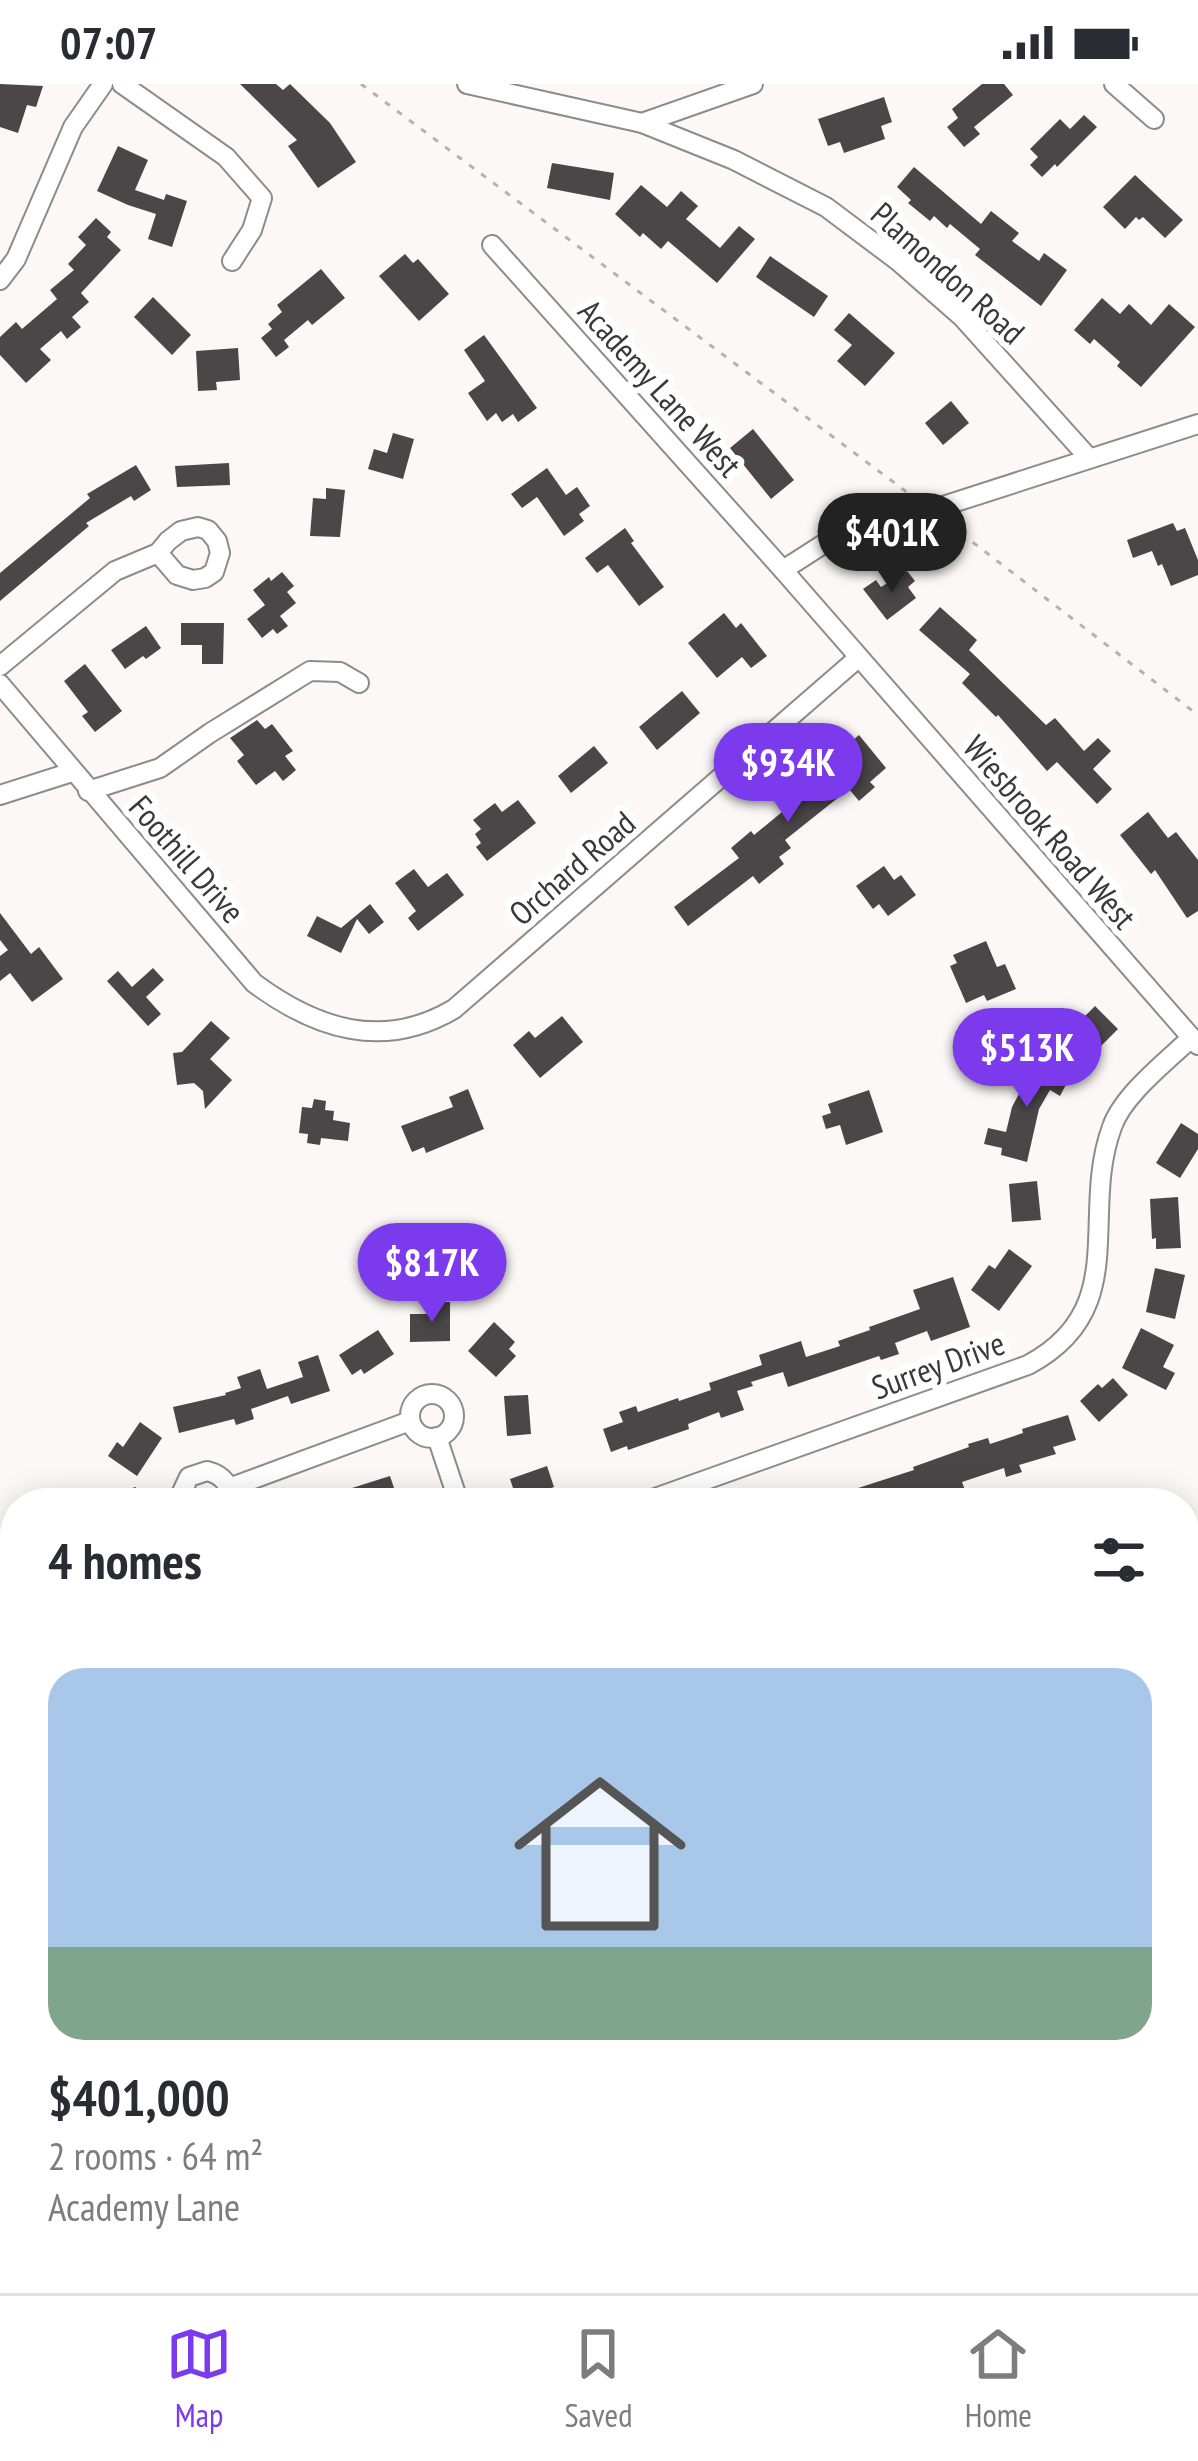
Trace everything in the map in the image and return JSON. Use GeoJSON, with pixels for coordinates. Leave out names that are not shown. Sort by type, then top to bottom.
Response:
{"type":"FeatureCollection","features":[{"type":"Feature","properties":{"kind":"street"},"geometry":{"type":"LineString","coordinates":[[0,280],[16,259],[73,127],[104,84]]}},
{"type":"Feature","properties":{"kind":"street"},"geometry":{"type":"LineString","coordinates":[[122,84],[226,157],[262,198],[251,230],[232,261]]}},
{"type":"Feature","properties":{"kind":"street","name":"Plamondon Road"},"geometry":{"type":"LineString","coordinates":[[467,84],[642,123],[734,160],[826,207],[898,260],[962,317],[1088,458]]}},
{"type":"Feature","properties":{"kind":"street"},"geometry":{"type":"LineString","coordinates":[[642,123],[753,84]]}},
{"type":"Feature","properties":{"kind":"street"},"geometry":{"type":"LineString","coordinates":[[1114,84],[1154,119]]}},
{"type":"Feature","properties":{"kind":"street","name":"Academy Lane West"},"geometry":{"type":"LineString","coordinates":[[492,245],[858,658]]}},
{"type":"Feature","properties":{"kind":"street"},"geometry":{"type":"LineString","coordinates":[[783,571],[822,545],[1198,424]]}},
{"type":"Feature","properties":{"kind":"street"},"geometry":{"type":"LineString","coordinates":[[0,666],[115,571],[158,553]]}},
{"type":"Feature","properties":{"kind":"street","name":"Orchard Road"},"geometry":{"type":"LineString","coordinates":[[358,1031],[392,1032],[454,1009],[858,658]]}},
{"type":"Feature","properties":{"kind":"street","name":"Wiesbrook Road West"},"geometry":{"type":"LineString","coordinates":[[858,658],[1194,1042]]}},
{"type":"Feature","properties":{"kind":"street"},"geometry":{"type":"LineString","coordinates":[[88,791],[160,767],[310,671],[340,671],[359,683]]}},
{"type":"Feature","properties":{"kind":"street","name":"Foothill Drive"},"geometry":{"type":"LineString","coordinates":[[0,684],[254,983],[301,1013],[358,1031]]}},
{"type":"Feature","properties":{"kind":"street"},"geometry":{"type":"LineString","coordinates":[[0,795],[73,772]]}},
{"type":"Feature","properties":{"kind":"street","name":"Surrey Drive"},"geometry":{"type":"LineString","coordinates":[[682,1488],[1005,1373],[1051,1350],[1087,1309],[1099,1255],[1099,1178],[1114,1121],[1142,1084],[1194,1042]]}},
{"type":"Feature","properties":{"kind":"street"},"geometry":{"type":"LineString","coordinates":[[427,1394],[443,1397],[453,1411],[451,1427],[437,1437],[420,1434],[410,1421],[413,1404],[427,1394]]}},
{"type":"Feature","properties":{"kind":"street"},"geometry":{"type":"LineString","coordinates":[[247,1488],[410,1421]]}},
{"type":"Feature","properties":{"kind":"street"},"geometry":{"type":"LineString","coordinates":[[437,1437],[454,1488]]}},
{"type":"Feature","properties":{"kind":"street"},"geometry":{"type":"LineString","coordinates":[[184,1488],[198,1472],[216,1474],[224,1488]]}},
{"type":"Feature","properties":{"kind":"path"},"geometry":{"type":"LineString","coordinates":[[362,84],[1198,715]]}},
{"type":"Feature","properties":{"kind":"building"},"geometry":{"type":"Polygon","coordinates":[[[0,84],[43,86],[36,107],[27,105],[18,133],[0,127],[0,84]]]}},
{"type":"Feature","properties":{"kind":"building"},"geometry":{"type":"Polygon","coordinates":[[[240,84],[276,84],[283,90],[290,84],[330,123],[356,162],[318,188],[288,146],[297,140],[240,84]]]}},
{"type":"Feature","properties":{"kind":"building"},"geometry":{"type":"Polygon","coordinates":[[[982,84],[1004,84],[1013,95],[974,127],[980,134],[964,147],[947,127],[958,118],[952,109],[982,84]]]}},
{"type":"Feature","properties":{"kind":"building"},"geometry":{"type":"Polygon","coordinates":[[[884,97],[892,122],[881,126],[885,139],[844,153],[840,142],[828,146],[818,119],[884,97]]]}},
{"type":"Feature","properties":{"kind":"building"},"geometry":{"type":"Polygon","coordinates":[[[1084,115],[1097,127],[1042,177],[1030,165],[1038,157],[1030,149],[1060,119],[1070,129],[1084,115]]]}},
{"type":"Feature","properties":{"kind":"building"},"geometry":{"type":"Polygon","coordinates":[[[118,146],[148,160],[135,190],[164,200],[166,194],[187,201],[172,247],[148,239],[156,214],[97,191],[118,146]]]}},
{"type":"Feature","properties":{"kind":"building"},"geometry":{"type":"Polygon","coordinates":[[[552,163],[614,173],[610,200],[547,188],[552,163]]]}},
{"type":"Feature","properties":{"kind":"building"},"geometry":{"type":"Polygon","coordinates":[[[914,167],[981,224],[991,211],[1019,233],[1012,241],[1039,261],[1044,253],[1067,270],[1041,306],[975,255],[980,249],[950,224],[947,228],[934,216],[930,221],[908,203],[911,200],[897,187],[914,167]]]}},
{"type":"Feature","properties":{"kind":"building"},"geometry":{"type":"Polygon","coordinates":[[[1135,175],[1183,220],[1165,238],[1143,217],[1136,217],[1125,229],[1103,207],[1135,175]]]}},
{"type":"Feature","properties":{"kind":"building"},"geometry":{"type":"Polygon","coordinates":[[[641,185],[667,207],[681,191],[698,206],[686,219],[720,248],[739,226],[755,239],[717,283],[668,241],[661,249],[615,214],[641,185]]]}},
{"type":"Feature","properties":{"kind":"building"},"geometry":{"type":"Polygon","coordinates":[[[96,218],[121,250],[81,293],[89,302],[72,317],[81,327],[67,339],[61,331],[40,349],[51,360],[26,383],[0,355],[0,337],[16,322],[22,329],[57,299],[50,290],[74,270],[68,264],[86,245],[78,237],[96,218]]]}},
{"type":"Feature","properties":{"kind":"building"},"geometry":{"type":"Polygon","coordinates":[[[405,254],[413,263],[418,259],[449,294],[419,321],[379,276],[405,254]]]}},
{"type":"Feature","properties":{"kind":"building"},"geometry":{"type":"Polygon","coordinates":[[[770,256],[828,296],[814,317],[756,277],[770,256]]]}},
{"type":"Feature","properties":{"kind":"building"},"geometry":{"type":"Polygon","coordinates":[[[321,269],[345,298],[284,340],[289,347],[276,357],[261,338],[282,312],[277,305],[321,269]]]}},
{"type":"Feature","properties":{"kind":"building"},"geometry":{"type":"Polygon","coordinates":[[[153,297],[191,335],[172,355],[134,317],[153,297]]]}},
{"type":"Feature","properties":{"kind":"building"},"geometry":{"type":"Polygon","coordinates":[[[1102,298],[1120,314],[1129,304],[1151,325],[1169,304],[1195,327],[1141,387],[1094,339],[1090,344],[1074,330],[1102,298]]]}},
{"type":"Feature","properties":{"kind":"building"},"geometry":{"type":"Polygon","coordinates":[[[849,313],[895,353],[865,386],[837,361],[852,345],[834,330],[849,313]]]}},
{"type":"Feature","properties":{"kind":"building"},"geometry":{"type":"Polygon","coordinates":[[[484,335],[537,408],[518,422],[513,414],[502,422],[496,413],[487,421],[468,393],[485,381],[464,350],[484,335]]]}},
{"type":"Feature","properties":{"kind":"building"},"geometry":{"type":"Polygon","coordinates":[[[238,348],[240,380],[216,382],[217,390],[198,391],[196,351],[238,348]]]}},
{"type":"Feature","properties":{"kind":"building"},"geometry":{"type":"Polygon","coordinates":[[[951,401],[969,423],[943,445],[925,423],[951,401]]]}},
{"type":"Feature","properties":{"kind":"building"},"geometry":{"type":"Polygon","coordinates":[[[753,429],[794,480],[771,499],[730,448],[753,429]]]}},
{"type":"Feature","properties":{"kind":"building"},"geometry":{"type":"Polygon","coordinates":[[[393,433],[414,439],[403,479],[368,469],[374,449],[387,453],[393,433]]]}},
{"type":"Feature","properties":{"kind":"building"},"geometry":{"type":"Polygon","coordinates":[[[229,463],[230,485],[177,487],[175,466],[229,463]]]}},
{"type":"Feature","properties":{"kind":"building"},"geometry":{"type":"Polygon","coordinates":[[[136,465],[151,490],[134,501],[131,496],[86,523],[89,526],[0,601],[0,573],[90,498],[87,494],[136,465]]]}},
{"type":"Feature","properties":{"kind":"building"},"geometry":{"type":"Polygon","coordinates":[[[547,468],[566,495],[577,487],[590,506],[579,514],[584,521],[564,536],[537,497],[522,508],[511,494],[547,468]]]}},
{"type":"Feature","properties":{"kind":"building"},"geometry":{"type":"Polygon","coordinates":[[[326,488],[345,490],[340,537],[310,536],[313,498],[326,499],[326,488]]]}},
{"type":"Feature","properties":{"kind":"building"},"geometry":{"type":"Polygon","coordinates":[[[1173,523],[1177,531],[1185,528],[1198,560],[1198,575],[1171,586],[1152,551],[1133,558],[1127,540],[1173,523]]]}},
{"type":"Feature","properties":{"kind":"building"},"geometry":{"type":"Polygon","coordinates":[[[625,528],[664,587],[639,606],[608,565],[597,573],[585,558],[625,528]]]}},
{"type":"Feature","properties":{"kind":"building"},"geometry":{"type":"Polygon","coordinates":[[[907,571],[915,581],[908,587],[916,598],[887,620],[863,589],[876,580],[881,587],[907,571]]]}},
{"type":"Feature","properties":{"kind":"building"},"geometry":{"type":"Polygon","coordinates":[[[282,572],[294,586],[287,592],[296,603],[280,616],[288,626],[262,638],[247,619],[265,605],[253,590],[282,572]]]}},
{"type":"Feature","properties":{"kind":"building"},"geometry":{"type":"Polygon","coordinates":[[[940,607],[977,640],[969,650],[1046,725],[1055,718],[1084,751],[1098,738],[1111,751],[1093,769],[1112,789],[1097,804],[1057,762],[1047,771],[998,715],[962,683],[970,674],[919,630],[940,607]]]}},
{"type":"Feature","properties":{"kind":"building"},"geometry":{"type":"Polygon","coordinates":[[[724,613],[736,628],[741,623],[767,656],[751,668],[742,657],[717,678],[688,643],[724,613]]]}},
{"type":"Feature","properties":{"kind":"building"},"geometry":{"type":"Polygon","coordinates":[[[181,623],[224,623],[223,664],[202,664],[202,645],[181,645],[181,623]]]}},
{"type":"Feature","properties":{"kind":"building"},"geometry":{"type":"Polygon","coordinates":[[[146,626],[161,648],[125,669],[111,650],[146,626]]]}},
{"type":"Feature","properties":{"kind":"building"},"geometry":{"type":"Polygon","coordinates":[[[85,664],[122,711],[95,732],[82,716],[88,712],[64,681],[85,664]]]}},
{"type":"Feature","properties":{"kind":"building"},"geometry":{"type":"Polygon","coordinates":[[[682,691],[700,713],[657,750],[639,727],[682,691]]]}},
{"type":"Feature","properties":{"kind":"building"},"geometry":{"type":"Polygon","coordinates":[[[257,720],[265,729],[272,724],[293,751],[285,756],[296,770],[283,781],[275,771],[256,785],[237,761],[244,755],[230,738],[257,720]]]}},
{"type":"Feature","properties":{"kind":"building"},"geometry":{"type":"Polygon","coordinates":[[[859,735],[886,768],[870,782],[875,787],[859,801],[849,789],[785,840],[791,848],[779,857],[784,864],[759,884],[753,876],[688,926],[674,907],[739,858],[731,848],[782,812],[778,806],[800,789],[794,781],[811,767],[815,772],[859,735]]]}},
{"type":"Feature","properties":{"kind":"building"},"geometry":{"type":"Polygon","coordinates":[[[594,746],[608,763],[571,793],[558,776],[594,746]]]}},
{"type":"Feature","properties":{"kind":"building"},"geometry":{"type":"Polygon","coordinates":[[[518,800],[536,823],[487,861],[476,847],[481,843],[475,834],[481,829],[473,820],[495,803],[502,812],[518,800]]]}},
{"type":"Feature","properties":{"kind":"building"},"geometry":{"type":"Polygon","coordinates":[[[1148,812],[1168,838],[1176,832],[1198,860],[1198,911],[1187,918],[1155,870],[1151,874],[1120,835],[1148,812]]]}},
{"type":"Feature","properties":{"kind":"building"},"geometry":{"type":"Polygon","coordinates":[[[884,866],[894,880],[901,875],[916,895],[888,916],[879,904],[873,909],[856,886],[884,866]]]}},
{"type":"Feature","properties":{"kind":"building"},"geometry":{"type":"Polygon","coordinates":[[[414,869],[428,887],[447,873],[464,895],[418,931],[408,918],[416,911],[395,883],[414,869]]]}},
{"type":"Feature","properties":{"kind":"building"},"geometry":{"type":"Polygon","coordinates":[[[370,904],[384,922],[369,934],[357,919],[341,953],[307,936],[317,916],[341,928],[370,904]]]}},
{"type":"Feature","properties":{"kind":"building"},"geometry":{"type":"Polygon","coordinates":[[[0,913],[31,954],[39,947],[63,979],[32,1002],[10,973],[0,981],[0,956],[8,950],[0,940],[0,913]]]}},
{"type":"Feature","properties":{"kind":"building"},"geometry":{"type":"Polygon","coordinates":[[[986,941],[997,967],[1005,964],[1016,989],[987,1001],[984,995],[966,1003],[950,966],[957,963],[953,955],[986,941]]]}},
{"type":"Feature","properties":{"kind":"building"},"geometry":{"type":"Polygon","coordinates":[[[153,968],[164,980],[146,997],[161,1014],[148,1026],[107,981],[118,971],[132,987],[153,968]]]}},
{"type":"Feature","properties":{"kind":"building"},"geometry":{"type":"Polygon","coordinates":[[[1095,1006],[1118,1029],[1086,1061],[1068,1043],[1089,1022],[1084,1017],[1095,1006]]]}},
{"type":"Feature","properties":{"kind":"building"},"geometry":{"type":"Polygon","coordinates":[[[562,1016],[583,1042],[540,1078],[513,1045],[529,1031],[535,1038],[562,1016]]]}},
{"type":"Feature","properties":{"kind":"building"},"geometry":{"type":"Polygon","coordinates":[[[211,1021],[230,1038],[210,1059],[232,1080],[205,1109],[203,1091],[194,1083],[177,1085],[173,1053],[182,1052],[211,1021]]]}},
{"type":"Feature","properties":{"kind":"building"},"geometry":{"type":"Polygon","coordinates":[[[1039,1059],[1070,1077],[1060,1096],[1050,1090],[1039,1109],[1027,1162],[984,1144],[988,1128],[1006,1132],[1021,1090],[1013,1085],[1022,1069],[1031,1074],[1039,1059]]]}},
{"type":"Feature","properties":{"kind":"building"},"geometry":{"type":"Polygon","coordinates":[[[468,1089],[484,1129],[426,1153],[424,1147],[412,1152],[401,1126],[453,1107],[449,1097],[468,1089]]]}},
{"type":"Feature","properties":{"kind":"building"},"geometry":{"type":"Polygon","coordinates":[[[869,1090],[883,1132],[846,1145],[840,1125],[826,1129],[822,1116],[831,1113],[828,1104],[869,1090]]]}},
{"type":"Feature","properties":{"kind":"building"},"geometry":{"type":"Polygon","coordinates":[[[314,1099],[326,1101],[325,1110],[334,1111],[333,1120],[350,1123],[348,1141],[321,1138],[320,1145],[307,1143],[308,1134],[299,1133],[302,1107],[312,1108],[314,1099]]]}},
{"type":"Feature","properties":{"kind":"building"},"geometry":{"type":"Polygon","coordinates":[[[1181,1123],[1198,1134],[1198,1149],[1180,1178],[1156,1163],[1181,1123]]]}},
{"type":"Feature","properties":{"kind":"building"},"geometry":{"type":"Polygon","coordinates":[[[1037,1181],[1041,1220],[1012,1222],[1009,1184],[1037,1181]]]}},
{"type":"Feature","properties":{"kind":"building"},"geometry":{"type":"Polygon","coordinates":[[[1178,1197],[1181,1248],[1156,1249],[1150,1199],[1178,1197]]]}},
{"type":"Feature","properties":{"kind":"building"},"geometry":{"type":"Polygon","coordinates":[[[1009,1249],[1032,1266],[999,1311],[971,1290],[989,1265],[995,1269],[1009,1249]]]}},
{"type":"Feature","properties":{"kind":"building"},"geometry":{"type":"Polygon","coordinates":[[[1155,1268],[1185,1275],[1175,1319],[1146,1312],[1155,1268]]]}},
{"type":"Feature","properties":{"kind":"building"},"geometry":{"type":"Polygon","coordinates":[[[953,1277],[970,1327],[931,1341],[927,1331],[895,1343],[899,1354],[881,1360],[879,1356],[788,1387],[783,1372],[751,1382],[753,1386],[737,1391],[744,1410],[721,1418],[719,1412],[688,1424],[689,1429],[611,1452],[603,1429],[623,1422],[619,1412],[636,1406],[638,1412],[711,1390],[709,1383],[762,1365],[759,1355],[801,1341],[806,1357],[840,1346],[838,1341],[920,1309],[913,1290],[953,1277]]]}},
{"type":"Feature","properties":{"kind":"building"},"geometry":{"type":"Polygon","coordinates":[[[435,1302],[450,1302],[450,1341],[410,1342],[410,1314],[435,1314],[435,1302]]]}},
{"type":"Feature","properties":{"kind":"building"},"geometry":{"type":"Polygon","coordinates":[[[494,1322],[515,1342],[509,1349],[516,1356],[496,1377],[468,1351],[494,1322]]]}},
{"type":"Feature","properties":{"kind":"building"},"geometry":{"type":"Polygon","coordinates":[[[1141,1328],[1174,1345],[1163,1367],[1175,1373],[1166,1390],[1122,1368],[1141,1328]]]}},
{"type":"Feature","properties":{"kind":"building"},"geometry":{"type":"Polygon","coordinates":[[[378,1330],[394,1354],[364,1374],[361,1369],[352,1375],[339,1355],[378,1330]]]}},
{"type":"Feature","properties":{"kind":"building"},"geometry":{"type":"Polygon","coordinates":[[[318,1355],[330,1391],[291,1404],[288,1396],[251,1409],[254,1419],[236,1425],[234,1419],[179,1433],[173,1407],[226,1395],[241,1388],[237,1377],[260,1369],[267,1389],[303,1377],[298,1362],[318,1355]]]}},
{"type":"Feature","properties":{"kind":"building"},"geometry":{"type":"Polygon","coordinates":[[[1113,1378],[1128,1395],[1099,1422],[1080,1401],[1098,1384],[1102,1388],[1113,1378]]]}},
{"type":"Feature","properties":{"kind":"building"},"geometry":{"type":"Polygon","coordinates":[[[528,1395],[531,1434],[507,1436],[504,1396],[528,1395]]]}},
{"type":"Feature","properties":{"kind":"building"},"geometry":{"type":"Polygon","coordinates":[[[1068,1415],[1076,1440],[1053,1447],[1056,1454],[1019,1465],[1022,1472],[1006,1477],[1004,1468],[962,1482],[964,1488],[858,1488],[914,1470],[968,1444],[988,1438],[990,1444],[1023,1433],[1022,1429],[1068,1415]]]}},
{"type":"Feature","properties":{"kind":"building"},"geometry":{"type":"Polygon","coordinates":[[[140,1422],[162,1438],[137,1476],[108,1456],[117,1442],[123,1447],[140,1422]]]}},
{"type":"Feature","properties":{"kind":"building"},"geometry":{"type":"Polygon","coordinates":[[[547,1466],[554,1487],[513,1488],[510,1479],[547,1466]]]}},
{"type":"Feature","properties":{"kind":"building"},"geometry":{"type":"Polygon","coordinates":[[[390,1476],[394,1488],[352,1488],[390,1476]]]}}]}
